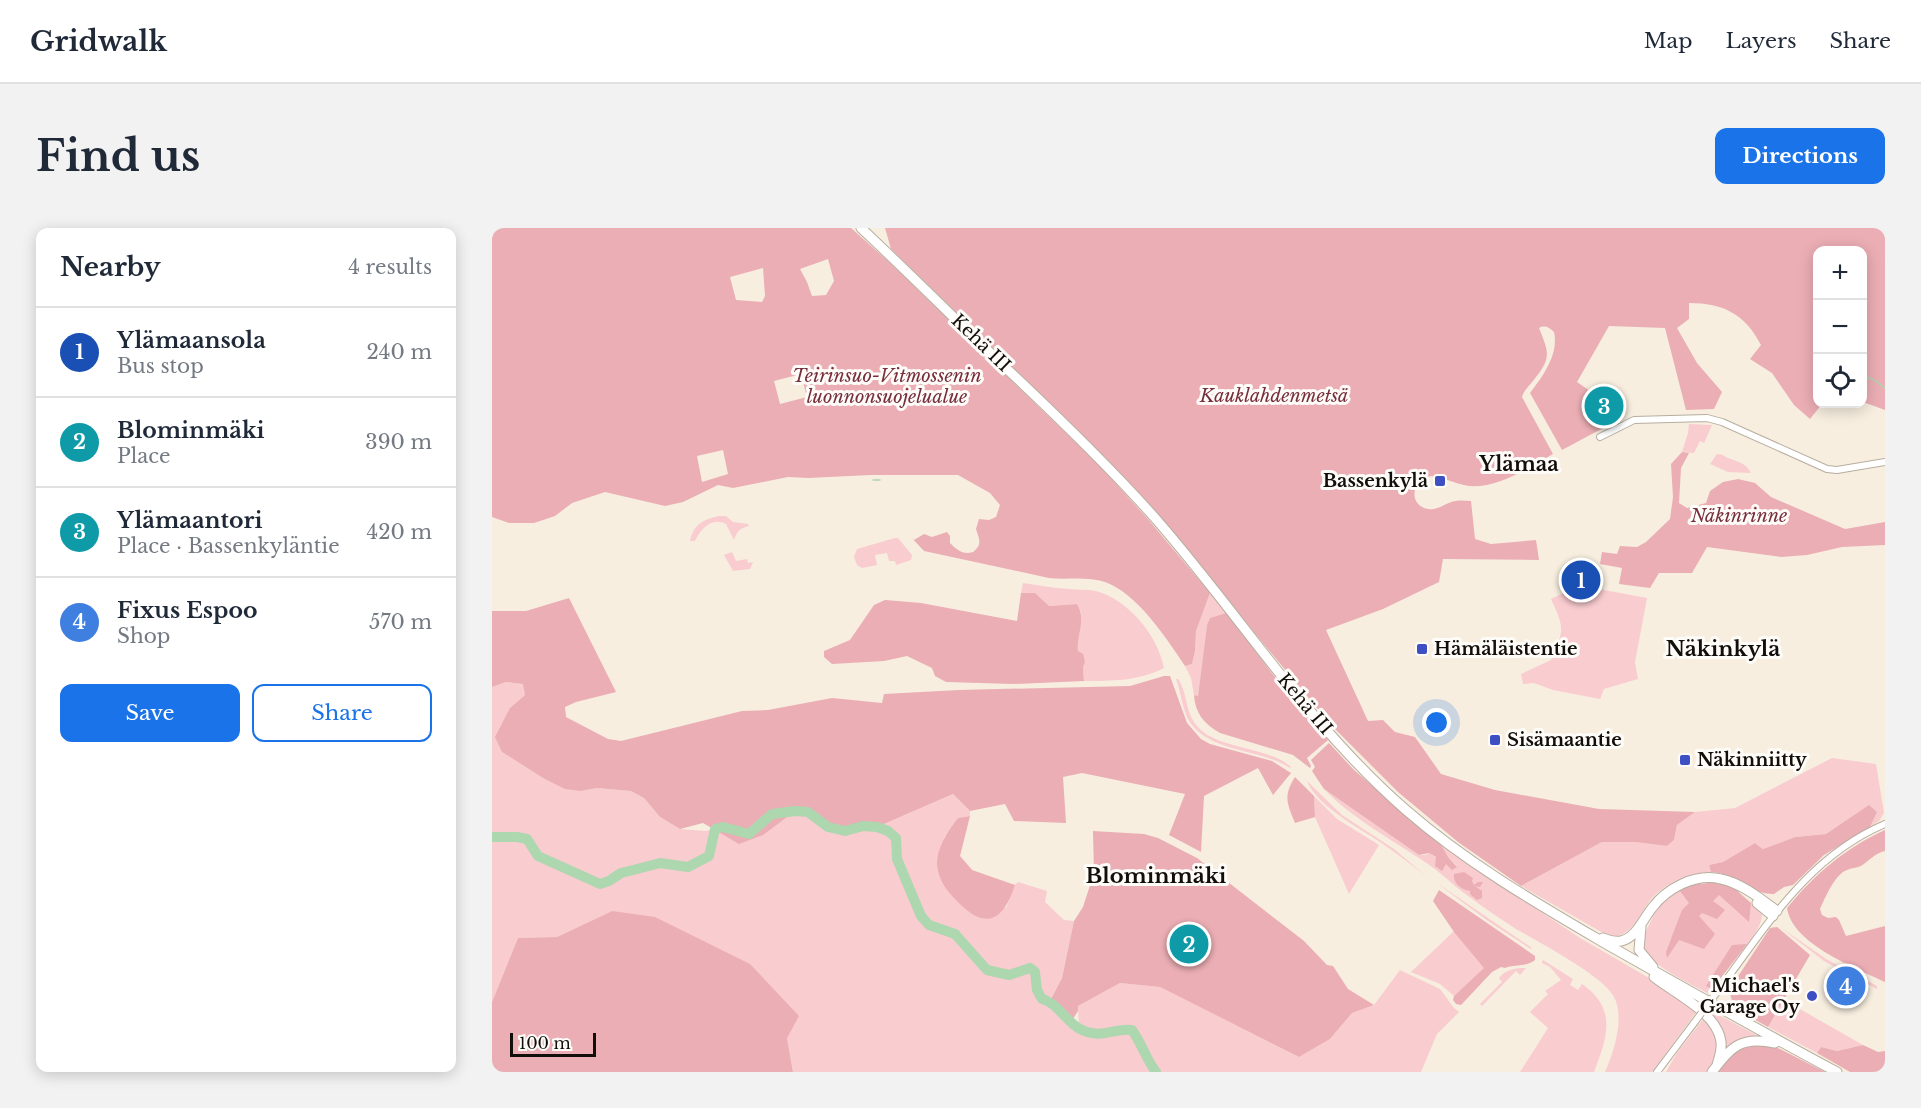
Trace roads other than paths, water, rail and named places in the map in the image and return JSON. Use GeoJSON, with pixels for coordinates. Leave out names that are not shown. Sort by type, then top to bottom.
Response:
{"type":"FeatureCollection","features":[{"type":"Feature","properties":{"kind":"highway","name":"Kehä III"},"geometry":{"type":"LineString","coordinates":[[864,231],[1129,489],[1192,563],[1312,714],[1374,780],[1406,810],[1462,855],[1535,902],[1639,963],[1837,1072]]}},
{"type":"Feature","properties":{"kind":"highway"},"geometry":{"type":"LineString","coordinates":[[1592,935],[1620,941],[1627,939],[1642,924],[1661,898],[1686,883],[1699,879],[1726,880],[1775,914]]}},
{"type":"Feature","properties":{"kind":"highway"},"geometry":{"type":"LineString","coordinates":[[1642,924],[1639,950],[1661,975]]}},
{"type":"Feature","properties":{"kind":"highway"},"geometry":{"type":"LineString","coordinates":[[1639,963],[1655,978],[1693,1004],[1714,1024],[1721,1040],[1721,1048],[1714,1069]]}},
{"type":"Feature","properties":{"kind":"highway"},"geometry":{"type":"LineString","coordinates":[[1714,1069],[1737,1046],[1751,1040],[1789,1046]]}},
{"type":"Feature","properties":{"kind":"street"},"geometry":{"type":"LineString","coordinates":[[1600,437],[1634,420],[1707,418],[1722,422],[1827,469],[1837,470],[1885,462]]}},
{"type":"Feature","properties":{"kind":"street"},"geometry":{"type":"LineString","coordinates":[[1657,1072],[1775,914],[1806,878],[1854,840],[1885,824]]}},
{"type":"Feature","properties":{"kind":"waterway"},"geometry":{"type":"LineString","coordinates":[[1867,377],[1885,388]]}},
{"type":"Feature","properties":{"kind":"waterway"},"geometry":{"type":"LineString","coordinates":[[873,480],[880,480]]}},
{"type":"Feature","properties":{"kind":"waterway"},"geometry":{"type":"LineString","coordinates":[[492,837],[527,839],[538,856],[600,884],[621,873],[660,863],[688,867],[709,856],[715,829],[723,827],[749,834],[772,814],[808,812],[828,827],[845,831],[863,826],[877,827],[888,831],[896,838],[897,859],[921,916],[929,925],[955,934],[987,970],[1009,975],[1030,968],[1035,972],[1037,990],[1042,999],[1053,1004],[1080,1029],[1094,1034],[1132,1030],[1156,1072]]}},
{"type":"Feature","properties":{"kind":"place","name":"Ylämaantori"},"geometry":{"type":"Point","coordinates":[1604,406]}},
{"type":"Feature","properties":{"kind":"place","name":"Bassenkylä"},"geometry":{"type":"Point","coordinates":[1440,481]}},
{"type":"Feature","properties":{"kind":"place","name":"Ylämaansola"},"geometry":{"type":"Point","coordinates":[1581,580]}},
{"type":"Feature","properties":{"kind":"place","name":"Hämäläistentie"},"geometry":{"type":"Point","coordinates":[1422,649]}},
{"type":"Feature","properties":{"kind":"place","name":"Sisämaantie"},"geometry":{"type":"Point","coordinates":[1495,740]}},
{"type":"Feature","properties":{"kind":"place","name":"Näkinniitty"},"geometry":{"type":"Point","coordinates":[1685,760]}},
{"type":"Feature","properties":{"kind":"place","name":"Blominmäki"},"geometry":{"type":"Point","coordinates":[1189,944]}},
{"type":"Feature","properties":{"kind":"place","name":"Fixus Espoo"},"geometry":{"type":"Point","coordinates":[1846,986]}},
{"type":"Feature","properties":{"kind":"place","name":"Michael's Garage Oy"},"geometry":{"type":"Point","coordinates":[1812,996]}},
{"type":"Feature","properties":{"kind":"district","name":"Ylämaa"},"geometry":{"type":"Point","coordinates":[1519,464]}},
{"type":"Feature","properties":{"kind":"district","name":"Näkinkylä"},"geometry":{"type":"Point","coordinates":[1723,649]}},
{"type":"Feature","properties":{"kind":"district","name":"Blominmäki"},"geometry":{"type":"Point","coordinates":[1156,876]}},
{"type":"Feature","properties":{"kind":"park label","name":"Teirinsuo-Vitmossenin luonnonsuojelualue"},"geometry":{"type":"Point","coordinates":[887,386]}},
{"type":"Feature","properties":{"kind":"park label","name":"Kauklahdenmetsä"},"geometry":{"type":"Point","coordinates":[1274,396]}},
{"type":"Feature","properties":{"kind":"park label","name":"Näkinrinne"},"geometry":{"type":"Point","coordinates":[1739,516]}}]}
